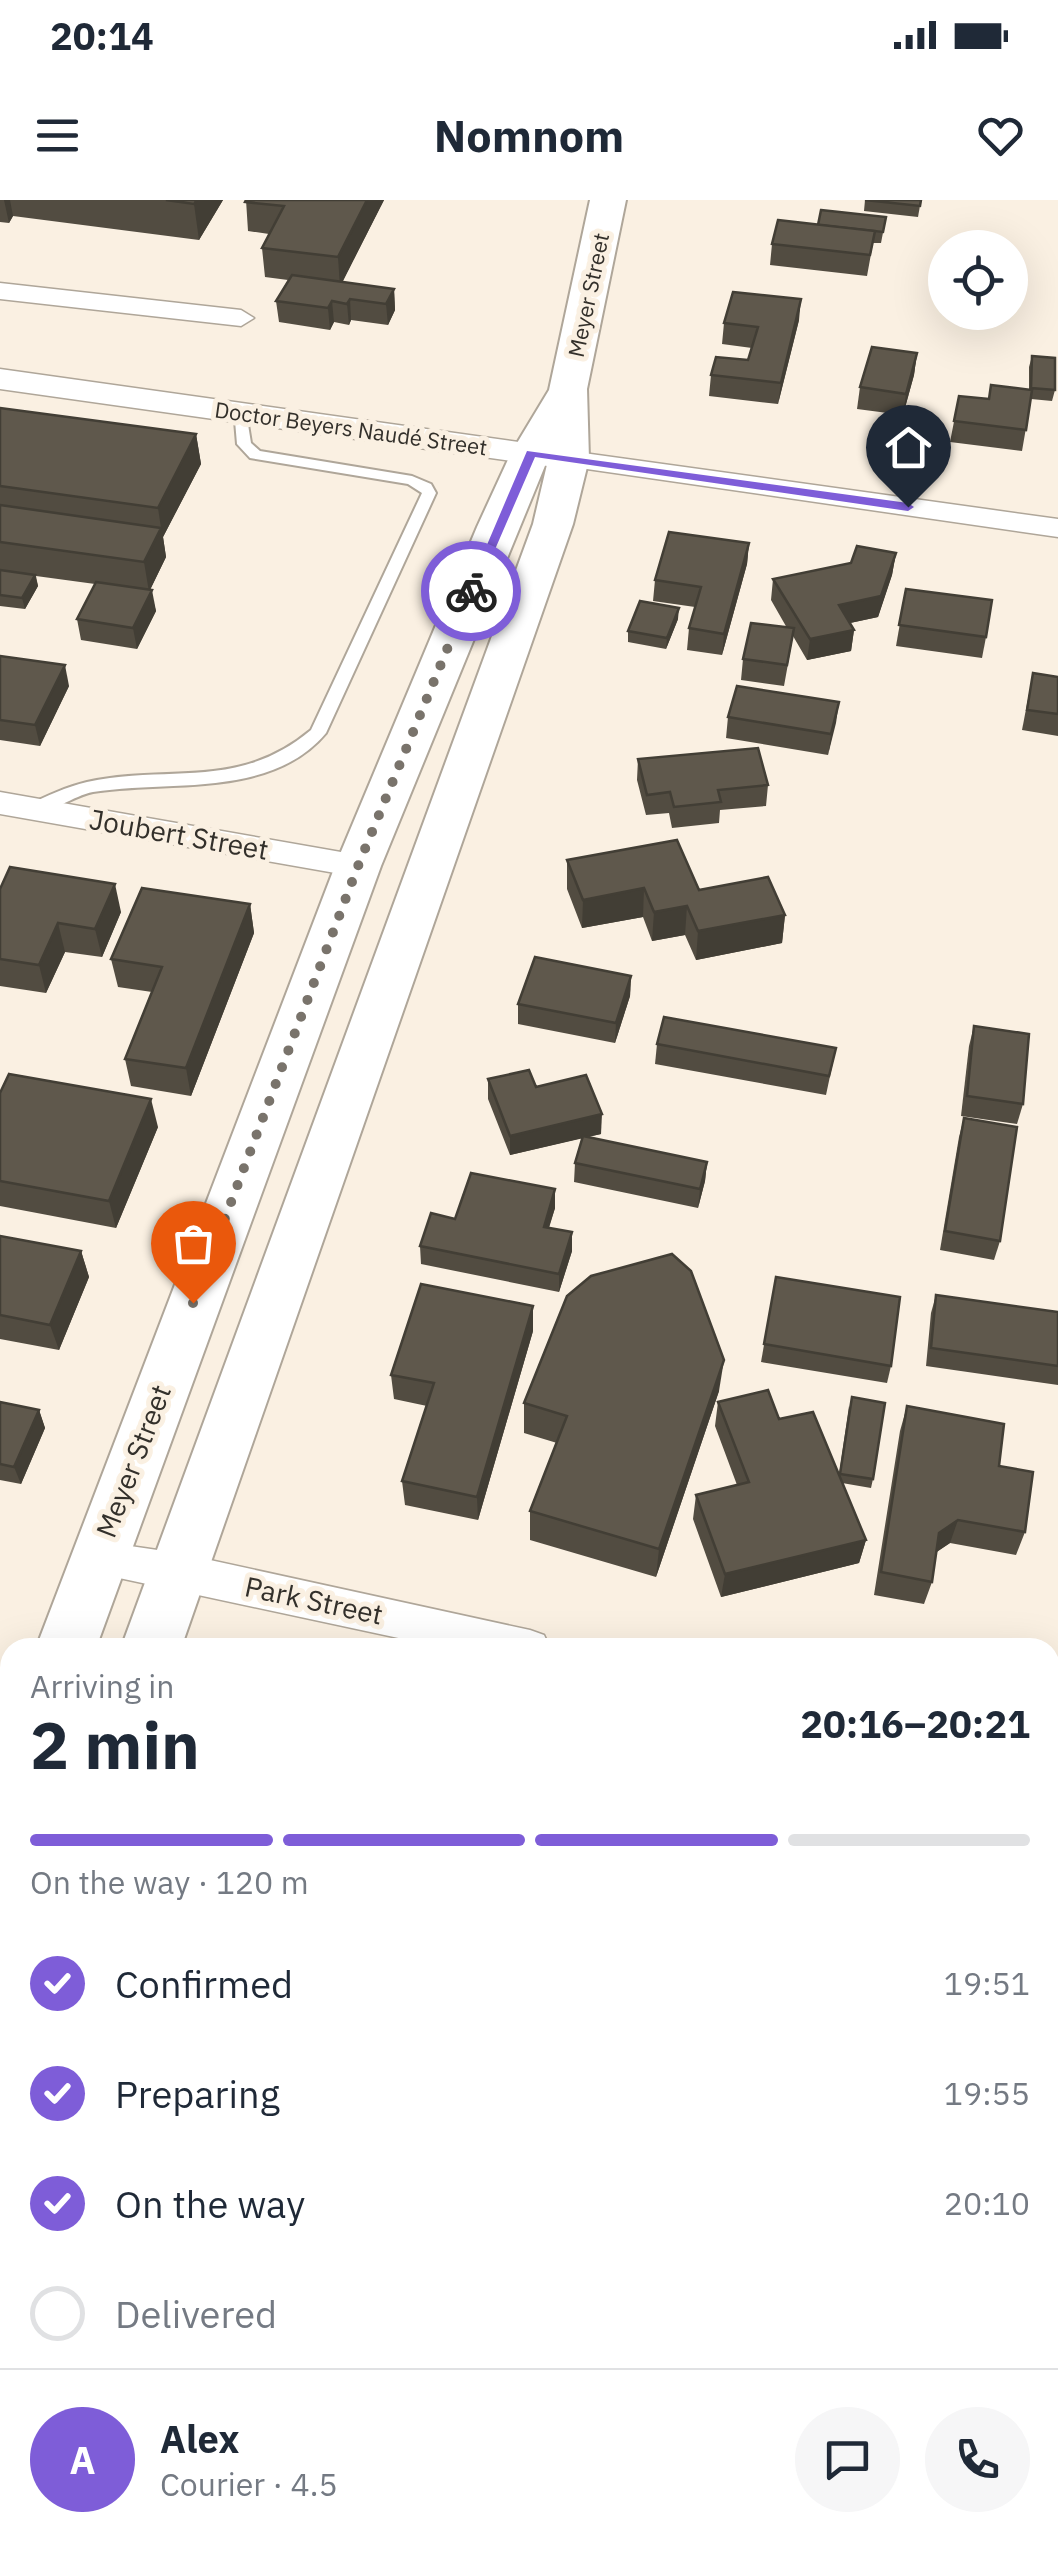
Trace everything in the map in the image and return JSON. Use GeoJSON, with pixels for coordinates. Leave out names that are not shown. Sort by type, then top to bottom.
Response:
{"type":"FeatureCollection","features":[{"type":"Feature","properties":{"kind":"main road","name":"Meyer Street"},"geometry":{"type":"LineString","coordinates":[[69,1638],[96,1558],[358,866],[550,456],[608,200]]}},
{"type":"Feature","properties":{"kind":"main road"},"geometry":{"type":"LineString","coordinates":[[155,1638],[553,524],[550,456]]}},
{"type":"Feature","properties":{"kind":"street"},"geometry":{"type":"LineString","coordinates":[[0,291],[241,318]]}},
{"type":"Feature","properties":{"kind":"street","name":"Doctor Beyers Naudé Street"},"geometry":{"type":"LineString","coordinates":[[0,379],[1058,528]]}},
{"type":"Feature","properties":{"kind":"street","name":"Joubert Street"},"geometry":{"type":"LineString","coordinates":[[0,804],[358,866]]}},
{"type":"Feature","properties":{"kind":"street","name":"Park Street"},"geometry":{"type":"LineString","coordinates":[[96,1558],[178,1571],[484,1638]]}},
{"type":"Feature","properties":{"kind":"lane"},"geometry":{"type":"LineString","coordinates":[[34,809],[92,786],[256,770],[295,754],[318,732],[428,493],[426,487],[412,480],[256,455],[244,444],[239,412]]}},
{"type":"Feature","properties":{"kind":"building"},"geometry":{"type":"Polygon","coordinates":[[[246,200],[367,200],[338,257],[262,248],[284,206],[246,200]]]}},
{"type":"Feature","properties":{"kind":"building"},"geometry":{"type":"Polygon","coordinates":[[[865,200],[921,200],[920,206],[865,200]]]}},
{"type":"Feature","properties":{"kind":"building"},"geometry":{"type":"Polygon","coordinates":[[[821,210],[886,217],[883,232],[818,225],[821,210]]]}},
{"type":"Feature","properties":{"kind":"building"},"geometry":{"type":"Polygon","coordinates":[[[778,220],[875,231],[870,255],[772,244],[778,220]]]}},
{"type":"Feature","properties":{"kind":"building"},"geometry":{"type":"Polygon","coordinates":[[[292,275],[394,289],[386,304],[350,299],[347,304],[332,301],[328,308],[276,301],[292,275]]]}},
{"type":"Feature","properties":{"kind":"building"},"geometry":{"type":"Polygon","coordinates":[[[733,292],[801,299],[781,383],[711,375],[716,357],[748,360],[758,327],[724,323],[733,292]]]}},
{"type":"Feature","properties":{"kind":"building"},"geometry":{"type":"Polygon","coordinates":[[[872,347],[917,353],[906,394],[860,387],[872,347]]]}},
{"type":"Feature","properties":{"kind":"building"},"geometry":{"type":"Polygon","coordinates":[[[1032,356],[1055,358],[1055,390],[1031,388],[1032,356]]]}},
{"type":"Feature","properties":{"kind":"building"},"geometry":{"type":"Polygon","coordinates":[[[991,385],[1032,390],[1026,430],[954,421],[959,396],[989,399],[991,385]]]}},
{"type":"Feature","properties":{"kind":"building"},"geometry":{"type":"Polygon","coordinates":[[[0,408],[196,434],[158,508],[0,486],[0,408]]]}},
{"type":"Feature","properties":{"kind":"building"},"geometry":{"type":"Polygon","coordinates":[[[0,505],[161,528],[144,562],[0,542],[0,505]]]}},
{"type":"Feature","properties":{"kind":"building"},"geometry":{"type":"Polygon","coordinates":[[[669,532],[749,543],[724,634],[689,628],[701,587],[655,580],[669,532]]]}},
{"type":"Feature","properties":{"kind":"building"},"geometry":{"type":"Polygon","coordinates":[[[857,546],[896,553],[881,596],[839,605],[854,630],[810,639],[773,579],[851,563],[857,546]]]}},
{"type":"Feature","properties":{"kind":"building"},"geometry":{"type":"Polygon","coordinates":[[[0,570],[35,575],[22,598],[0,595],[0,570]]]}},
{"type":"Feature","properties":{"kind":"building"},"geometry":{"type":"Polygon","coordinates":[[[96,582],[152,590],[133,628],[77,619],[96,582]]]}},
{"type":"Feature","properties":{"kind":"building"},"geometry":{"type":"Polygon","coordinates":[[[906,589],[992,600],[986,637],[899,625],[906,589]]]}},
{"type":"Feature","properties":{"kind":"building"},"geometry":{"type":"Polygon","coordinates":[[[640,601],[679,608],[667,638],[628,631],[640,601]]]}},
{"type":"Feature","properties":{"kind":"building"},"geometry":{"type":"Polygon","coordinates":[[[751,623],[794,628],[787,665],[743,659],[751,623]]]}},
{"type":"Feature","properties":{"kind":"building"},"geometry":{"type":"Polygon","coordinates":[[[0,656],[65,665],[35,725],[0,720],[0,656]]]}},
{"type":"Feature","properties":{"kind":"building"},"geometry":{"type":"Polygon","coordinates":[[[1033,673],[1058,677],[1058,714],[1027,710],[1033,673]]]}},
{"type":"Feature","properties":{"kind":"building"},"geometry":{"type":"Polygon","coordinates":[[[737,686],[839,702],[831,734],[728,717],[737,686]]]}},
{"type":"Feature","properties":{"kind":"building"},"geometry":{"type":"Polygon","coordinates":[[[758,748],[768,785],[718,790],[721,802],[674,807],[670,792],[647,795],[638,759],[758,748]]]}},
{"type":"Feature","properties":{"kind":"building"},"geometry":{"type":"Polygon","coordinates":[[[677,840],[699,890],[768,877],[785,915],[698,931],[687,906],[654,912],[644,888],[583,900],[567,860],[677,840]]]}},
{"type":"Feature","properties":{"kind":"building"},"geometry":{"type":"Polygon","coordinates":[[[10,867],[115,884],[95,929],[58,923],[39,965],[0,959],[0,889],[10,867]]]}},
{"type":"Feature","properties":{"kind":"building"},"geometry":{"type":"Polygon","coordinates":[[[142,888],[250,904],[186,1068],[125,1059],[162,967],[111,959],[142,888]]]}},
{"type":"Feature","properties":{"kind":"building"},"geometry":{"type":"Polygon","coordinates":[[[535,957],[631,976],[616,1023],[518,1004],[535,957]]]}},
{"type":"Feature","properties":{"kind":"building"},"geometry":{"type":"Polygon","coordinates":[[[664,1017],[836,1048],[829,1076],[657,1044],[664,1017]]]}},
{"type":"Feature","properties":{"kind":"building"},"geometry":{"type":"Polygon","coordinates":[[[974,1026],[1029,1034],[1023,1104],[967,1096],[974,1026]]]}},
{"type":"Feature","properties":{"kind":"building"},"geometry":{"type":"Polygon","coordinates":[[[529,1070],[536,1087],[586,1075],[602,1114],[510,1136],[488,1079],[529,1070]]]}},
{"type":"Feature","properties":{"kind":"building"},"geometry":{"type":"Polygon","coordinates":[[[9,1074],[151,1099],[109,1201],[0,1181],[0,1093],[9,1074]]]}},
{"type":"Feature","properties":{"kind":"building"},"geometry":{"type":"Polygon","coordinates":[[[964,1118],[1017,1127],[1000,1241],[945,1231],[964,1118]]]}},
{"type":"Feature","properties":{"kind":"building"},"geometry":{"type":"Polygon","coordinates":[[[583,1136],[707,1162],[700,1189],[575,1163],[583,1136]]]}},
{"type":"Feature","properties":{"kind":"building"},"geometry":{"type":"Polygon","coordinates":[[[471,1173],[555,1189],[544,1227],[572,1232],[559,1274],[420,1246],[431,1213],[455,1219],[471,1173]]]}},
{"type":"Feature","properties":{"kind":"building"},"geometry":{"type":"Polygon","coordinates":[[[0,1236],[81,1251],[50,1325],[0,1315],[0,1236]]]}},
{"type":"Feature","properties":{"kind":"building"},"geometry":{"type":"Polygon","coordinates":[[[672,1254],[691,1271],[724,1360],[659,1549],[530,1511],[567,1416],[524,1403],[567,1296],[591,1276],[672,1254]]]}},
{"type":"Feature","properties":{"kind":"building"},"geometry":{"type":"Polygon","coordinates":[[[776,1277],[900,1297],[891,1366],[764,1344],[776,1277]]]}},
{"type":"Feature","properties":{"kind":"building"},"geometry":{"type":"Polygon","coordinates":[[[421,1284],[533,1306],[477,1497],[402,1481],[434,1383],[391,1375],[421,1284]]]}},
{"type":"Feature","properties":{"kind":"building"},"geometry":{"type":"Polygon","coordinates":[[[936,1295],[1058,1312],[1058,1366],[931,1348],[936,1295]]]}},
{"type":"Feature","properties":{"kind":"building"},"geometry":{"type":"Polygon","coordinates":[[[768,1390],[779,1419],[813,1412],[866,1540],[725,1574],[696,1495],[749,1482],[718,1402],[768,1390]]]}},
{"type":"Feature","properties":{"kind":"building"},"geometry":{"type":"Polygon","coordinates":[[[852,1397],[885,1403],[873,1479],[840,1474],[852,1397]]]}},
{"type":"Feature","properties":{"kind":"building"},"geometry":{"type":"Polygon","coordinates":[[[0,1402],[39,1410],[14,1467],[0,1464],[0,1402]]]}},
{"type":"Feature","properties":{"kind":"building"},"geometry":{"type":"Polygon","coordinates":[[[907,1406],[1004,1424],[999,1466],[1033,1472],[1025,1532],[958,1520],[939,1533],[932,1582],[881,1572],[907,1406]]]}},
{"type":"Feature","properties":{"kind":"way so far"},"geometry":{"type":"LineString","coordinates":[[193,1303],[358,866],[471,591]]}},
{"type":"Feature","properties":{"kind":"route"},"geometry":{"type":"LineString","coordinates":[[471,591],[531,453],[908,507]]}}]}
